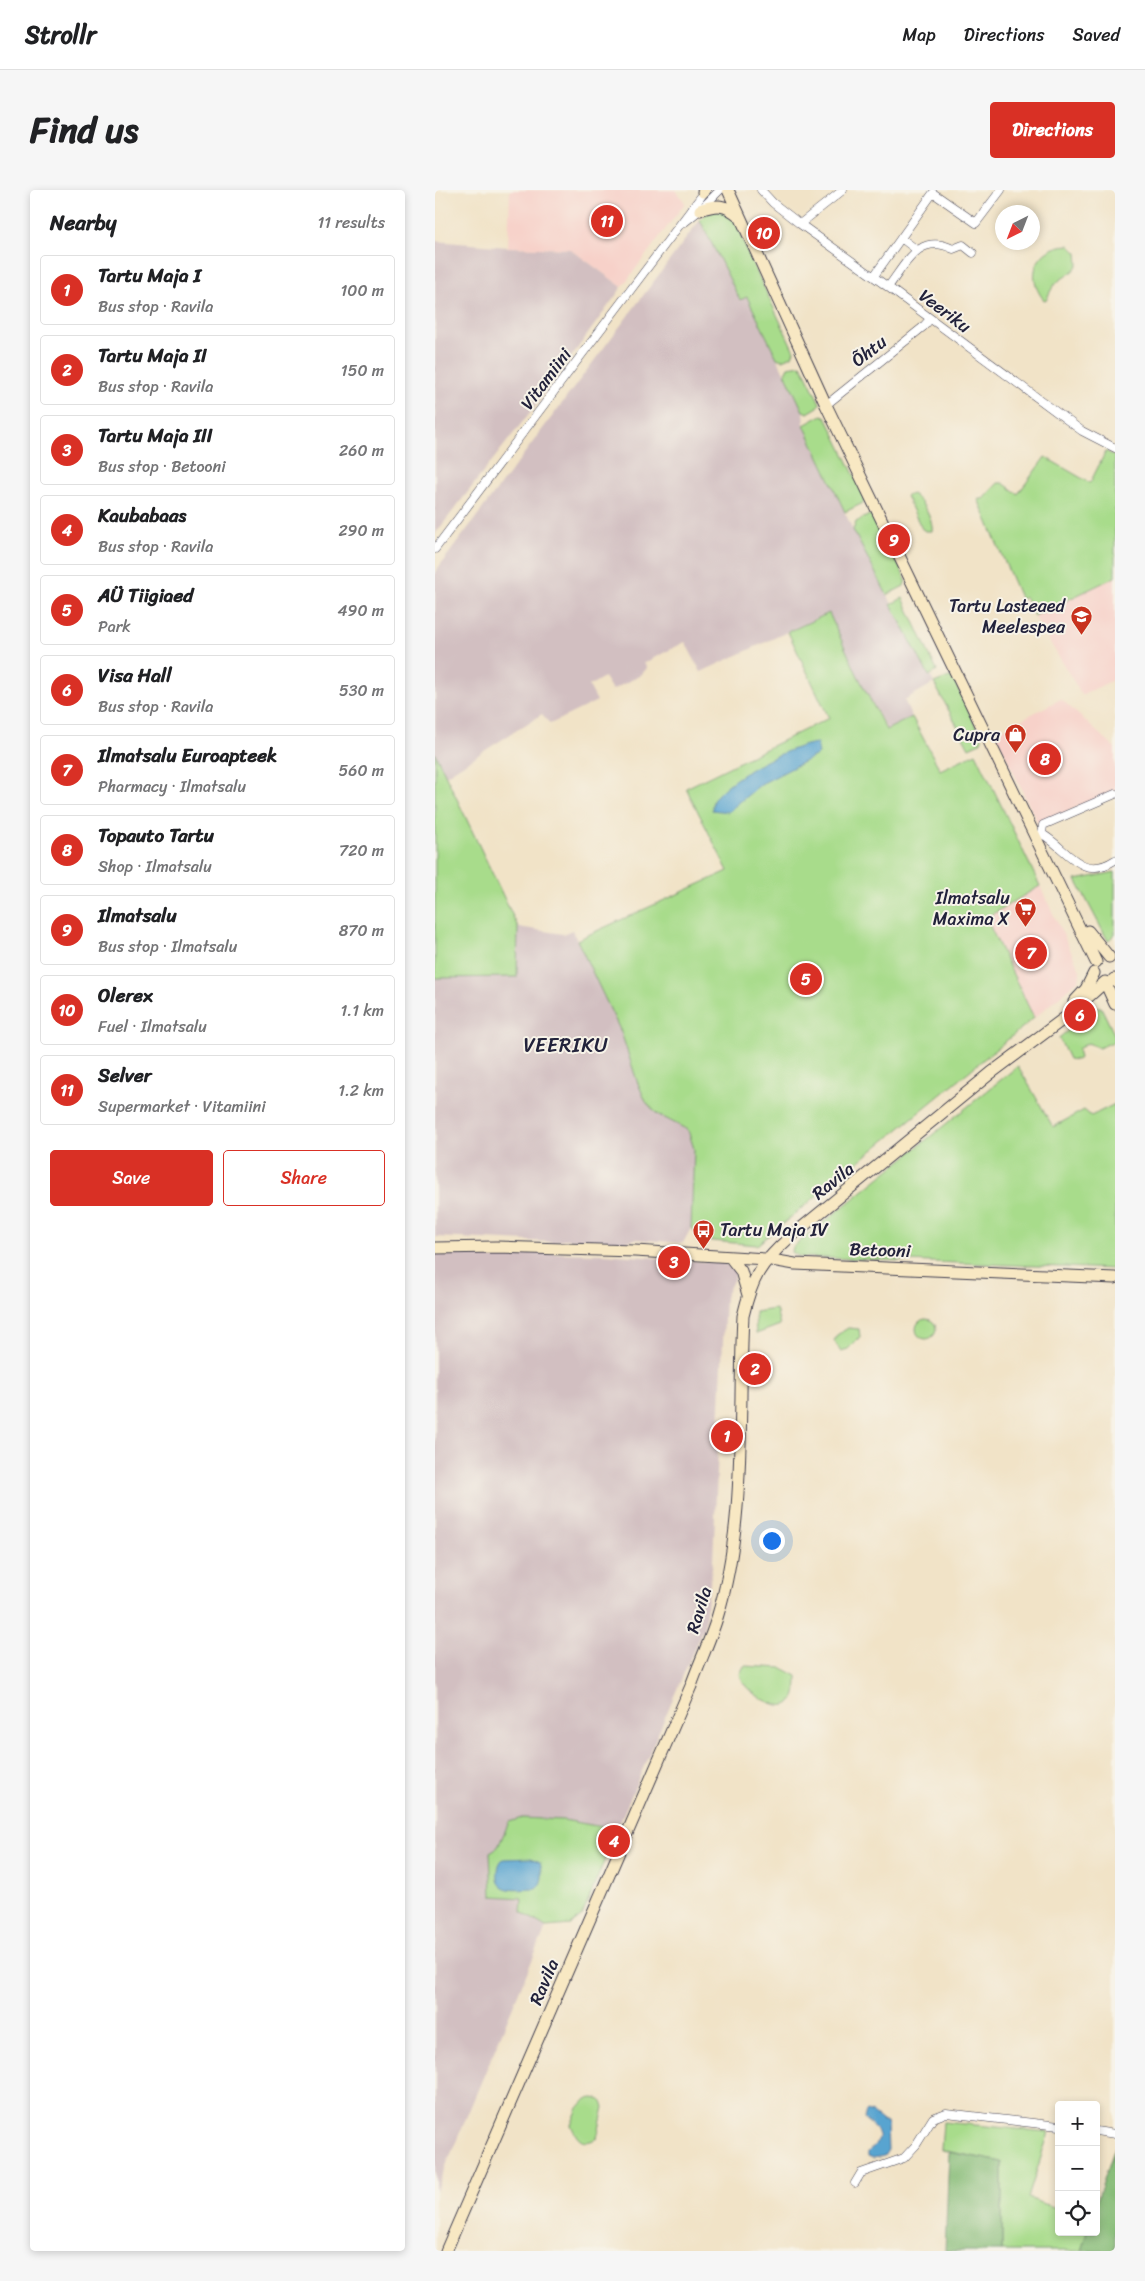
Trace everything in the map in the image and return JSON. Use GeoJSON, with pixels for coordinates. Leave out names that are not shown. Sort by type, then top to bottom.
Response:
{"type":"FeatureCollection","features":[{"type":"Feature","properties":{"kind":"street","name":"Vitamiini"},"geometry":{"type":"LineString","coordinates":[[679,226],[700,210],[720,190]]}},
{"type":"Feature","properties":{"kind":"street"},"geometry":{"type":"LineString","coordinates":[[728,190],[826,405],[1039,835],[1068,904],[1096,962],[1094,974],[1098,979],[1112,980],[1115,1004]]}},
{"type":"Feature","properties":{"kind":"street","name":"Veeriku"},"geometry":{"type":"LineString","coordinates":[[761,190],[773,203],[800,224],[889,287],[1082,431],[1115,448]]}},
{"type":"Feature","properties":{"kind":"street"},"geometry":{"type":"LineString","coordinates":[[800,224],[843,190]]}},
{"type":"Feature","properties":{"kind":"street"},"geometry":{"type":"LineString","coordinates":[[874,276],[933,193],[976,223],[1001,190]]}},
{"type":"Feature","properties":{"kind":"street","name":"Vitamiini"},"geometry":{"type":"LineString","coordinates":[[435,549],[705,191]]}},
{"type":"Feature","properties":{"kind":"street"},"geometry":{"type":"LineString","coordinates":[[700,210],[722,206],[729,208],[740,216]]}},
{"type":"Feature","properties":{"kind":"street"},"geometry":{"type":"LineString","coordinates":[[901,238],[917,250]]}},
{"type":"Feature","properties":{"kind":"street"},"geometry":{"type":"LineString","coordinates":[[889,287],[917,250],[931,243],[941,243],[953,249],[963,245],[973,253]]}},
{"type":"Feature","properties":{"kind":"street","name":"Õhtu"},"geometry":{"type":"LineString","coordinates":[[826,405],[923,327],[930,319]]}},
{"type":"Feature","properties":{"kind":"street"},"geometry":{"type":"LineString","coordinates":[[1039,835],[1043,825],[1115,794]]}},
{"type":"Feature","properties":{"kind":"street"},"geometry":{"type":"LineString","coordinates":[[1039,835],[1053,840],[1074,862],[1100,867],[1115,860]]}},
{"type":"Feature","properties":{"kind":"street"},"geometry":{"type":"LineString","coordinates":[[1068,904],[1113,959]]}},
{"type":"Feature","properties":{"kind":"street"},"geometry":{"type":"LineString","coordinates":[[1096,962],[1102,958],[1113,959]]}},
{"type":"Feature","properties":{"kind":"street","name":"Ravila"},"geometry":{"type":"LineString","coordinates":[[446,2251],[691,1686],[717,1618],[735,1531],[743,1316],[748,1295],[766,1259],[1018,1051],[1081,995],[1094,974]]}},
{"type":"Feature","properties":{"kind":"street","name":"Ravila"},"geometry":{"type":"LineString","coordinates":[[1018,1051],[1066,1017],[1112,980]]}},
{"type":"Feature","properties":{"kind":"street","name":"Betooni"},"geometry":{"type":"LineString","coordinates":[[435,1248],[496,1247],[635,1251],[766,1259],[795,1264],[1115,1278]]}},
{"type":"Feature","properties":{"kind":"street"},"geometry":{"type":"LineString","coordinates":[[730,1257],[741,1272],[748,1295]]}},
{"type":"Feature","properties":{"kind":"street"},"geometry":{"type":"LineString","coordinates":[[855,2183],[861,2173],[904,2158],[916,2145],[933,2118],[946,2113],[1055,2126]]}},
{"type":"Feature","properties":{"kind":"street"},"geometry":{"type":"LineString","coordinates":[[1100,2132],[1115,2134]]}},
{"type":"Feature","properties":{"kind":"shaded area"},"geometry":{"type":"Polygon","coordinates":[[[510,190],[676,190],[685,203],[622,287],[570,249],[508,247],[510,190]]]}},
{"type":"Feature","properties":{"kind":"shaded area"},"geometry":{"type":"Polygon","coordinates":[[[700,220],[740,300],[747,297],[803,411],[804,425],[853,530],[934,683],[904,700],[912,717],[887,730],[858,676],[828,613],[701,672],[685,642],[644,663],[647,668],[641,675],[612,690],[604,677],[589,686],[597,701],[550,724],[542,714],[445,776],[435,753],[435,572],[700,220]]]}},
{"type":"Feature","properties":{"kind":"shaded area"},"geometry":{"type":"Polygon","coordinates":[[[435,241],[508,247],[570,249],[622,287],[542,397],[435,534],[435,241]]]}},
{"type":"Feature","properties":{"kind":"shaded area","name":"Tartu Lasteaed Meelespea"},"geometry":{"type":"Polygon","coordinates":[[[1115,577],[1115,679],[1082,695],[1034,616],[1115,577]]]}},
{"type":"Feature","properties":{"kind":"shaded area"},"geometry":{"type":"Polygon","coordinates":[[[1061,699],[1115,748],[1115,791],[1038,824],[995,733],[1061,699]]]}},
{"type":"Feature","properties":{"kind":"shaded area"},"geometry":{"type":"Polygon","coordinates":[[[1040,886],[1080,970],[1080,975],[1079,980],[1034,1018],[985,918],[1040,886]]]}},
{"type":"Feature","properties":{"kind":"shaded area"},"geometry":{"type":"Polygon","coordinates":[[[518,927],[563,934],[572,930],[621,1032],[646,1102],[657,1114],[688,1130],[694,1149],[691,1228],[683,1243],[635,1239],[625,1242],[564,1239],[553,1242],[435,1237],[435,978],[516,977],[518,927]]]}},
{"type":"Feature","properties":{"kind":"shaded area"},"geometry":{"type":"Polygon","coordinates":[[[435,1251],[605,1254],[722,1263],[734,1268],[736,1274],[725,1297],[713,1561],[704,1626],[617,1829],[564,1820],[522,1818],[509,1822],[498,1847],[523,1898],[521,1912],[546,1927],[435,2192],[435,1251]]]}},
{"type":"Feature","properties":{"kind":"green space"},"geometry":{"type":"Polygon","coordinates":[[[727,210],[735,216],[748,253],[794,351],[792,356],[782,360],[777,358],[747,297],[740,300],[700,220],[709,213],[727,210]]]}},
{"type":"Feature","properties":{"kind":"green space"},"geometry":{"type":"Polygon","coordinates":[[[1069,245],[1077,253],[1078,264],[1070,273],[1054,285],[1047,299],[1044,300],[1038,291],[1035,281],[1037,264],[1049,251],[1069,245]]]}},
{"type":"Feature","properties":{"kind":"green space"},"geometry":{"type":"Polygon","coordinates":[[[801,365],[820,403],[818,407],[808,413],[803,411],[785,373],[788,367],[801,365]]]}},
{"type":"Feature","properties":{"kind":"green space"},"geometry":{"type":"Polygon","coordinates":[[[822,415],[826,417],[865,497],[863,503],[845,512],[804,425],[822,415]]]}},
{"type":"Feature","properties":{"kind":"green space"},"geometry":{"type":"Polygon","coordinates":[[[1106,451],[1115,457],[1115,577],[1034,616],[1025,597],[1021,600],[978,499],[983,499],[998,483],[1003,483],[1018,494],[1045,457],[1090,483],[1106,451]]]}},
{"type":"Feature","properties":{"kind":"green space"},"geometry":{"type":"Polygon","coordinates":[[[912,494],[926,510],[931,521],[932,531],[922,529],[906,496],[912,494]]]}},
{"type":"Feature","properties":{"kind":"green space"},"geometry":{"type":"Polygon","coordinates":[[[869,515],[874,515],[906,580],[904,586],[887,595],[853,530],[856,522],[869,515]]]}},
{"type":"Feature","properties":{"kind":"green space"},"geometry":{"type":"Polygon","coordinates":[[[903,598],[937,671],[929,676],[891,604],[903,598]]]}},
{"type":"Feature","properties":{"kind":"green space"},"geometry":{"type":"Polygon","coordinates":[[[829,613],[858,676],[886,730],[912,717],[940,770],[976,753],[1040,886],[986,918],[1034,1018],[757,1245],[701,1240],[691,1228],[694,1149],[688,1130],[657,1114],[646,1102],[621,1032],[577,940],[728,871],[686,788],[829,718],[788,632],[829,613]]]}},
{"type":"Feature","properties":{"kind":"green space"},"geometry":{"type":"Polygon","coordinates":[[[949,677],[953,678],[982,739],[980,743],[969,748],[934,683],[949,677]]]}},
{"type":"Feature","properties":{"kind":"green space"},"geometry":{"type":"Polygon","coordinates":[[[435,753],[518,927],[517,977],[435,978],[435,753]]]}},
{"type":"Feature","properties":{"kind":"green space"},"geometry":{"type":"Polygon","coordinates":[[[1115,872],[1115,934],[1108,941],[1076,880],[1115,872]]]}},
{"type":"Feature","properties":{"kind":"green space"},"geometry":{"type":"Polygon","coordinates":[[[1095,1007],[1101,1007],[1115,1036],[1115,1041],[1099,1048],[1088,1043],[1078,1049],[1080,1058],[1076,1060],[1069,1059],[1059,1038],[1095,1007]]]}},
{"type":"Feature","properties":{"kind":"green space"},"geometry":{"type":"Polygon","coordinates":[[[1018,1066],[1053,1127],[1084,1110],[1091,1116],[1115,1104],[1115,1269],[800,1257],[792,1252],[793,1247],[1018,1066]]]}},
{"type":"Feature","properties":{"kind":"green space"},"geometry":{"type":"Polygon","coordinates":[[[776,1309],[780,1325],[756,1334],[755,1312],[776,1309]]]}},
{"type":"Feature","properties":{"kind":"green space"},"geometry":{"type":"Polygon","coordinates":[[[926,1319],[933,1322],[936,1329],[933,1336],[926,1339],[919,1336],[916,1329],[919,1322],[926,1319]]]}},
{"type":"Feature","properties":{"kind":"green space"},"geometry":{"type":"Polygon","coordinates":[[[848,1328],[859,1329],[860,1337],[848,1349],[841,1351],[834,1341],[837,1335],[848,1328]]]}},
{"type":"Feature","properties":{"kind":"green space"},"geometry":{"type":"Polygon","coordinates":[[[744,1666],[782,1668],[797,1676],[796,1690],[790,1703],[785,1705],[773,1704],[748,1689],[740,1674],[744,1666]]]}},
{"type":"Feature","properties":{"kind":"green space"},"geometry":{"type":"Polygon","coordinates":[[[522,1818],[564,1820],[613,1829],[602,1850],[607,1854],[582,1916],[571,1925],[546,1927],[521,1912],[522,1898],[492,1896],[490,1852],[498,1847],[509,1822],[522,1818]]]}},
{"type":"Feature","properties":{"kind":"green space"},"geometry":{"type":"Polygon","coordinates":[[[594,2098],[601,2100],[604,2107],[597,2138],[584,2142],[578,2138],[571,2125],[578,2108],[586,2099],[594,2098]]]}},
{"type":"Feature","properties":{"kind":"green space"},"geometry":{"type":"Polygon","coordinates":[[[943,2122],[1049,2132],[1028,2198],[1055,2208],[1055,2236],[1086,2236],[1081,2251],[1002,2251],[1002,2162],[941,2150],[943,2122]]]}},
{"type":"Feature","properties":{"kind":"green space"},"geometry":{"type":"Polygon","coordinates":[[[1115,2147],[1115,2251],[1081,2251],[1086,2236],[1100,2236],[1100,2191],[1115,2147]]]}},
{"type":"Feature","properties":{"kind":"green space"},"geometry":{"type":"Polygon","coordinates":[[[949,2152],[1002,2162],[1002,2251],[945,2251],[949,2152]]]}},
{"type":"Feature","properties":{"kind":"water"},"geometry":{"type":"Polygon","coordinates":[[[817,743],[819,754],[761,784],[728,812],[712,810],[713,800],[722,790],[746,772],[777,756],[817,743]]]}},
{"type":"Feature","properties":{"kind":"water"},"geometry":{"type":"Polygon","coordinates":[[[531,1858],[540,1862],[542,1869],[542,1880],[536,1889],[516,1890],[504,1888],[500,1885],[498,1869],[503,1859],[531,1858]]]}},
{"type":"Feature","properties":{"kind":"water"},"geometry":{"type":"Polygon","coordinates":[[[866,2111],[873,2113],[887,2124],[888,2150],[884,2156],[873,2158],[868,2156],[868,2152],[874,2146],[879,2134],[864,2118],[866,2111]]]}},
{"type":"Feature","properties":{"kind":"place","name":"Selver"},"geometry":{"type":"Point","coordinates":[607,221]}},
{"type":"Feature","properties":{"kind":"place","name":"Olerex"},"geometry":{"type":"Point","coordinates":[764,233]}},
{"type":"Feature","properties":{"kind":"place","name":"Ilmatsalu"},"geometry":{"type":"Point","coordinates":[894,540]}},
{"type":"Feature","properties":{"kind":"place","name":"Tartu Lasteaed Meelespea"},"geometry":{"type":"Point","coordinates":[1081,635]}},
{"type":"Feature","properties":{"kind":"place","name":"Cupra"},"geometry":{"type":"Point","coordinates":[1016,754]}},
{"type":"Feature","properties":{"kind":"place","name":"Topauto Tartu"},"geometry":{"type":"Point","coordinates":[1045,759]}},
{"type":"Feature","properties":{"kind":"place","name":"Ilmatsalu Maxima X"},"geometry":{"type":"Point","coordinates":[1026,927]}},
{"type":"Feature","properties":{"kind":"place","name":"Ilmatsalu Euroapteek"},"geometry":{"type":"Point","coordinates":[1031,953]}},
{"type":"Feature","properties":{"kind":"place","name":"AÜ Tiigiaed"},"geometry":{"type":"Point","coordinates":[806,979]}},
{"type":"Feature","properties":{"kind":"place","name":"Visa Hall"},"geometry":{"type":"Point","coordinates":[1080,1015]}},
{"type":"Feature","properties":{"kind":"place","name":"Tartu Maja IV"},"geometry":{"type":"Point","coordinates":[704,1249]}},
{"type":"Feature","properties":{"kind":"place","name":"Tartu Maja III"},"geometry":{"type":"Point","coordinates":[674,1262]}},
{"type":"Feature","properties":{"kind":"place","name":"Tartu Maja II"},"geometry":{"type":"Point","coordinates":[755,1369]}},
{"type":"Feature","properties":{"kind":"place","name":"Tartu Maja I"},"geometry":{"type":"Point","coordinates":[727,1436]}},
{"type":"Feature","properties":{"kind":"place","name":"Kaubabaas"},"geometry":{"type":"Point","coordinates":[614,1841]}},
{"type":"Feature","properties":{"kind":"district","name":"VEERIKU"},"geometry":{"type":"Point","coordinates":[566,1045]}}]}
